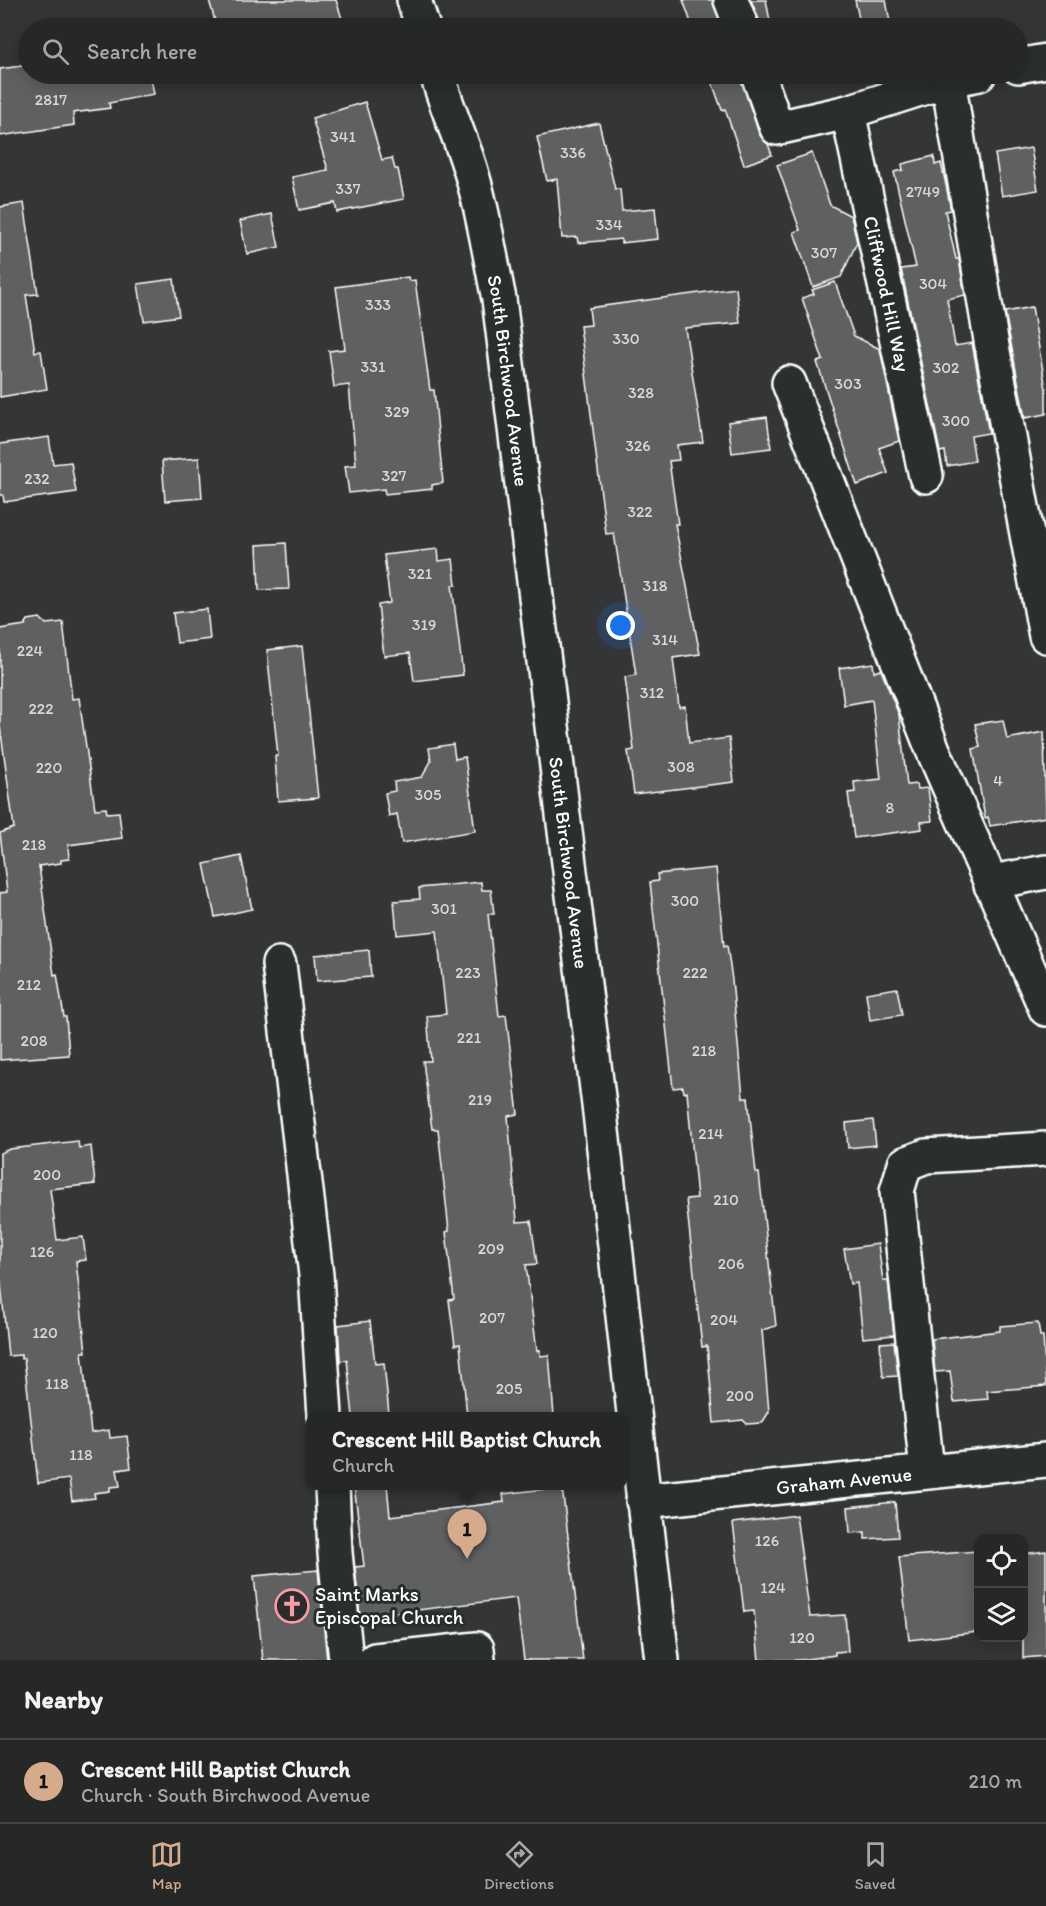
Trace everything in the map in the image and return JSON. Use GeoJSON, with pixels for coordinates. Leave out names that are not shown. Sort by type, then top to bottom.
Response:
{"type":"FeatureCollection","features":[{"type":"Feature","properties":{"kind":"street"},"geometry":{"type":"LineString","coordinates":[[414,0],[420,18]]}},
{"type":"Feature","properties":{"kind":"street"},"geometry":{"type":"LineString","coordinates":[[731,0],[738,18]]}},
{"type":"Feature","properties":{"kind":"street"},"geometry":{"type":"LineString","coordinates":[[1028,64],[1046,61]]}},
{"type":"Feature","properties":{"kind":"street","name":"South Birchwood Avenue"},"geometry":{"type":"LineString","coordinates":[[439,84],[450,119],[466,156],[483,220],[499,299],[600,1113],[662,1660]]}},
{"type":"Feature","properties":{"kind":"street"},"geometry":{"type":"LineString","coordinates":[[762,84],[777,128],[848,112],[937,84]]}},
{"type":"Feature","properties":{"kind":"street"},"geometry":{"type":"LineString","coordinates":[[964,84],[992,346],[1046,636]]}},
{"type":"Feature","properties":{"kind":"street","name":"Cliffwood Hill Way"},"geometry":{"type":"LineString","coordinates":[[848,112],[926,476]]}},
{"type":"Feature","properties":{"kind":"street"},"geometry":{"type":"LineString","coordinates":[[789,383],[933,750],[1046,1009]]}},
{"type":"Feature","properties":{"kind":"street"},"geometry":{"type":"LineString","coordinates":[[991,885],[1004,880],[1046,872]]}},
{"type":"Feature","properties":{"kind":"street"},"geometry":{"type":"LineString","coordinates":[[279,964],[316,1275],[326,1412]]}},
{"type":"Feature","properties":{"kind":"street"},"geometry":{"type":"LineString","coordinates":[[927,1470],[897,1191],[905,1164],[926,1156],[1046,1149]]}},
{"type":"Feature","properties":{"kind":"street","name":"Graham Avenue"},"geometry":{"type":"LineString","coordinates":[[643,1501],[927,1470],[1046,1460]]}},
{"type":"Feature","properties":{"kind":"street"},"geometry":{"type":"LineString","coordinates":[[332,1490],[335,1553],[346,1660]]}},
{"type":"Feature","properties":{"kind":"street"},"geometry":{"type":"LineString","coordinates":[[375,1660],[477,1649],[478,1660]]}},
{"type":"Feature","properties":{"kind":"building"},"geometry":{"type":"Polygon","coordinates":[[[209,0],[336,0],[342,18],[267,17],[214,18],[209,0]]]}},
{"type":"Feature","properties":{"kind":"building"},"geometry":{"type":"Polygon","coordinates":[[[683,0],[713,0],[719,18],[689,18],[683,0]]]}},
{"type":"Feature","properties":{"kind":"building"},"geometry":{"type":"Polygon","coordinates":[[[751,0],[766,0],[769,18],[758,18],[751,0]]]}},
{"type":"Feature","properties":{"kind":"building"},"geometry":{"type":"Polygon","coordinates":[[[855,0],[886,0],[889,18],[859,18],[855,0]]]}},
{"type":"Feature","properties":{"kind":"building"},"geometry":{"type":"Polygon","coordinates":[[[18,66],[18,84],[152,84],[154,94],[109,103],[110,108],[73,113],[74,125],[0,136],[0,69],[18,66]]]}},
{"type":"Feature","properties":{"kind":"building"},"geometry":{"type":"Polygon","coordinates":[[[713,84],[743,84],[759,134],[768,144],[772,155],[744,165],[725,109],[722,110],[713,84]]]}},
{"type":"Feature","properties":{"kind":"building"},"geometry":{"type":"Polygon","coordinates":[[[365,102],[382,160],[392,158],[395,169],[398,169],[404,199],[337,212],[335,203],[299,210],[292,177],[328,170],[312,118],[365,102]]]}},
{"type":"Feature","properties":{"kind":"building"},"geometry":{"type":"Polygon","coordinates":[[[599,123],[615,189],[620,189],[622,211],[655,208],[658,239],[621,243],[621,239],[578,243],[577,237],[562,238],[557,179],[547,181],[537,137],[599,123]]]}},
{"type":"Feature","properties":{"kind":"building"},"geometry":{"type":"Polygon","coordinates":[[[1031,148],[1038,190],[1002,196],[995,154],[1031,148]]]}},
{"type":"Feature","properties":{"kind":"building"},"geometry":{"type":"Polygon","coordinates":[[[812,153],[830,205],[851,216],[857,242],[841,277],[813,287],[794,232],[800,230],[777,165],[812,153]]]}},
{"type":"Feature","properties":{"kind":"building"},"geometry":{"type":"Polygon","coordinates":[[[934,156],[935,165],[941,163],[946,185],[951,210],[945,211],[956,259],[959,259],[965,295],[947,299],[955,346],[972,343],[989,433],[971,436],[975,461],[947,466],[945,451],[940,452],[901,269],[916,267],[894,172],[903,170],[902,164],[934,156]]]}},
{"type":"Feature","properties":{"kind":"building"},"geometry":{"type":"Polygon","coordinates":[[[24,203],[38,294],[26,295],[35,352],[41,351],[47,389],[0,397],[0,207],[24,203]]]}},
{"type":"Feature","properties":{"kind":"building"},"geometry":{"type":"Polygon","coordinates":[[[272,214],[279,247],[247,254],[240,221],[272,214]]]}},
{"type":"Feature","properties":{"kind":"building"},"geometry":{"type":"Polygon","coordinates":[[[408,277],[409,281],[415,280],[430,390],[434,390],[443,483],[432,485],[432,489],[385,494],[384,489],[349,493],[345,466],[356,465],[349,385],[334,387],[329,351],[345,349],[336,287],[408,277]]]}},
{"type":"Feature","properties":{"kind":"building"},"geometry":{"type":"Polygon","coordinates":[[[174,279],[179,316],[144,321],[138,284],[174,279]]]}},
{"type":"Feature","properties":{"kind":"building"},"geometry":{"type":"Polygon","coordinates":[[[835,282],[854,336],[880,349],[899,441],[879,448],[888,473],[857,485],[817,362],[823,360],[802,298],[814,294],[812,290],[835,282]]]}},
{"type":"Feature","properties":{"kind":"building"},"geometry":{"type":"Polygon","coordinates":[[[736,288],[740,323],[685,328],[703,442],[677,445],[679,460],[669,461],[678,524],[675,524],[700,654],[673,658],[679,707],[685,706],[689,743],[729,738],[734,782],[634,794],[628,751],[634,750],[625,677],[636,675],[614,533],[606,534],[580,326],[591,325],[589,308],[736,288]]]}},
{"type":"Feature","properties":{"kind":"building"},"geometry":{"type":"Polygon","coordinates":[[[1032,307],[1046,389],[1046,414],[1025,418],[1005,312],[1032,307]]]}},
{"type":"Feature","properties":{"kind":"building"},"geometry":{"type":"Polygon","coordinates":[[[767,417],[771,448],[732,453],[728,422],[767,417]]]}},
{"type":"Feature","properties":{"kind":"building"},"geometry":{"type":"Polygon","coordinates":[[[49,437],[53,464],[71,462],[76,492],[4,502],[3,495],[0,495],[0,444],[49,437]]]}},
{"type":"Feature","properties":{"kind":"building"},"geometry":{"type":"Polygon","coordinates":[[[199,458],[202,498],[165,501],[162,461],[199,458]]]}},
{"type":"Feature","properties":{"kind":"building"},"geometry":{"type":"Polygon","coordinates":[[[286,543],[289,589],[259,590],[257,545],[286,543]]]}},
{"type":"Feature","properties":{"kind":"building"},"geometry":{"type":"Polygon","coordinates":[[[438,549],[439,561],[453,559],[456,585],[452,585],[463,675],[414,681],[410,653],[384,656],[378,605],[390,603],[384,555],[438,549]]]}},
{"type":"Feature","properties":{"kind":"building"},"geometry":{"type":"Polygon","coordinates":[[[207,609],[210,639],[177,643],[173,613],[207,609]]]}},
{"type":"Feature","properties":{"kind":"building"},"geometry":{"type":"Polygon","coordinates":[[[40,618],[46,624],[63,622],[72,699],[79,698],[95,809],[106,808],[107,813],[119,812],[122,838],[68,845],[69,859],[61,860],[61,863],[39,866],[54,975],[57,974],[64,1017],[66,1017],[69,1055],[0,1060],[0,893],[7,892],[0,833],[14,828],[0,726],[0,629],[25,625],[28,620],[40,618]]]}},
{"type":"Feature","properties":{"kind":"building"},"geometry":{"type":"Polygon","coordinates":[[[302,646],[318,798],[278,801],[275,756],[278,756],[267,650],[302,646]]]}},
{"type":"Feature","properties":{"kind":"building"},"geometry":{"type":"Polygon","coordinates":[[[873,663],[874,672],[881,670],[899,715],[907,785],[917,784],[918,789],[928,788],[932,821],[921,822],[922,829],[854,838],[848,793],[855,792],[854,782],[881,779],[872,700],[844,705],[839,668],[873,663]]]}},
{"type":"Feature","properties":{"kind":"building"},"geometry":{"type":"Polygon","coordinates":[[[1003,720],[1007,739],[1044,732],[1046,817],[990,826],[988,817],[985,818],[973,749],[980,747],[975,724],[1003,720]]]}},
{"type":"Feature","properties":{"kind":"building"},"geometry":{"type":"Polygon","coordinates":[[[453,744],[455,759],[465,757],[475,831],[402,843],[397,814],[389,816],[385,793],[395,791],[394,782],[422,777],[431,761],[429,748],[453,744]]]}},
{"type":"Feature","properties":{"kind":"building"},"geometry":{"type":"Polygon","coordinates":[[[241,856],[252,909],[215,917],[204,864],[241,856]]]}},
{"type":"Feature","properties":{"kind":"building"},"geometry":{"type":"Polygon","coordinates":[[[716,868],[724,946],[727,945],[732,980],[743,1098],[748,1098],[756,1173],[759,1173],[776,1326],[762,1330],[769,1412],[762,1423],[747,1424],[743,1420],[714,1423],[707,1346],[702,1347],[686,1199],[697,1198],[687,1092],[684,1093],[683,1087],[673,1088],[650,882],[658,881],[657,874],[716,868]]]}},
{"type":"Feature","properties":{"kind":"building"},"geometry":{"type":"Polygon","coordinates":[[[481,882],[482,890],[491,890],[494,914],[488,914],[499,1016],[506,1015],[518,1114],[508,1116],[517,1222],[531,1221],[537,1264],[526,1265],[537,1351],[540,1350],[540,1356],[549,1355],[554,1412],[467,1412],[460,1344],[455,1345],[449,1300],[454,1299],[438,1129],[432,1129],[423,1061],[431,1061],[427,1016],[446,1014],[437,931],[397,935],[394,901],[420,899],[419,888],[481,882]]]}},
{"type":"Feature","properties":{"kind":"building"},"geometry":{"type":"Polygon","coordinates":[[[369,950],[371,977],[317,981],[315,955],[369,950]]]}},
{"type":"Feature","properties":{"kind":"building"},"geometry":{"type":"Polygon","coordinates":[[[897,988],[902,1015],[870,1020],[866,993],[897,988]]]}},
{"type":"Feature","properties":{"kind":"building"},"geometry":{"type":"Polygon","coordinates":[[[873,1120],[876,1145],[848,1148],[846,1123],[873,1120]]]}},
{"type":"Feature","properties":{"kind":"building"},"geometry":{"type":"Polygon","coordinates":[[[78,1141],[79,1148],[91,1146],[95,1184],[50,1189],[57,1240],[83,1237],[86,1260],[76,1261],[86,1352],[82,1352],[91,1433],[109,1430],[110,1438],[127,1436],[131,1468],[117,1470],[120,1486],[110,1487],[110,1491],[94,1493],[95,1498],[72,1501],[69,1479],[38,1483],[24,1358],[21,1359],[21,1355],[8,1356],[0,1274],[0,1153],[10,1149],[78,1141]]]}},
{"type":"Feature","properties":{"kind":"building"},"geometry":{"type":"Polygon","coordinates":[[[878,1244],[883,1281],[888,1281],[894,1335],[863,1338],[857,1283],[850,1284],[844,1249],[878,1244]]]}},
{"type":"Feature","properties":{"kind":"building"},"geometry":{"type":"Polygon","coordinates":[[[370,1321],[375,1364],[384,1363],[389,1412],[353,1412],[347,1360],[340,1361],[338,1325],[370,1321]]]}},
{"type":"Feature","properties":{"kind":"building"},"geometry":{"type":"Polygon","coordinates":[[[1038,1323],[1040,1336],[1043,1336],[1046,1386],[987,1391],[988,1399],[954,1402],[950,1371],[935,1372],[932,1339],[1000,1331],[1000,1326],[1038,1323]]]}},
{"type":"Feature","properties":{"kind":"building"},"geometry":{"type":"Polygon","coordinates":[[[894,1342],[898,1376],[883,1377],[880,1343],[894,1342]]]}},
{"type":"Feature","properties":{"kind":"building"},"geometry":{"type":"Polygon","coordinates":[[[355,1490],[387,1490],[390,1516],[504,1502],[503,1494],[562,1490],[583,1660],[524,1660],[516,1598],[360,1617],[355,1567],[364,1566],[355,1490]]]}},
{"type":"Feature","properties":{"kind":"building"},"geometry":{"type":"Polygon","coordinates":[[[895,1502],[898,1537],[865,1539],[865,1532],[850,1533],[848,1507],[895,1502]]]}},
{"type":"Feature","properties":{"kind":"building"},"geometry":{"type":"Polygon","coordinates":[[[796,1515],[810,1617],[845,1615],[848,1651],[800,1660],[759,1660],[754,1611],[744,1612],[733,1523],[796,1515]]]}},
{"type":"Feature","properties":{"kind":"building"},"geometry":{"type":"Polygon","coordinates":[[[974,1551],[974,1632],[909,1640],[899,1557],[974,1551]]]}},
{"type":"Feature","properties":{"kind":"building"},"geometry":{"type":"Polygon","coordinates":[[[1046,1551],[1046,1656],[1023,1658],[1023,1642],[1028,1642],[1028,1553],[1046,1551]]]}},
{"type":"Feature","properties":{"kind":"building","name":"Saint Marks Episcopal Church"},"geometry":{"type":"Polygon","coordinates":[[[318,1570],[327,1660],[263,1660],[254,1576],[318,1570]]]}},
{"type":"Feature","properties":{"kind":"place","name":"Crescent Hill Baptist Church"},"geometry":{"type":"Point","coordinates":[467,1559]}},
{"type":"Feature","properties":{"kind":"place","name":"Saint Marks Episcopal Church"},"geometry":{"type":"Point","coordinates":[292,1606]}}]}
